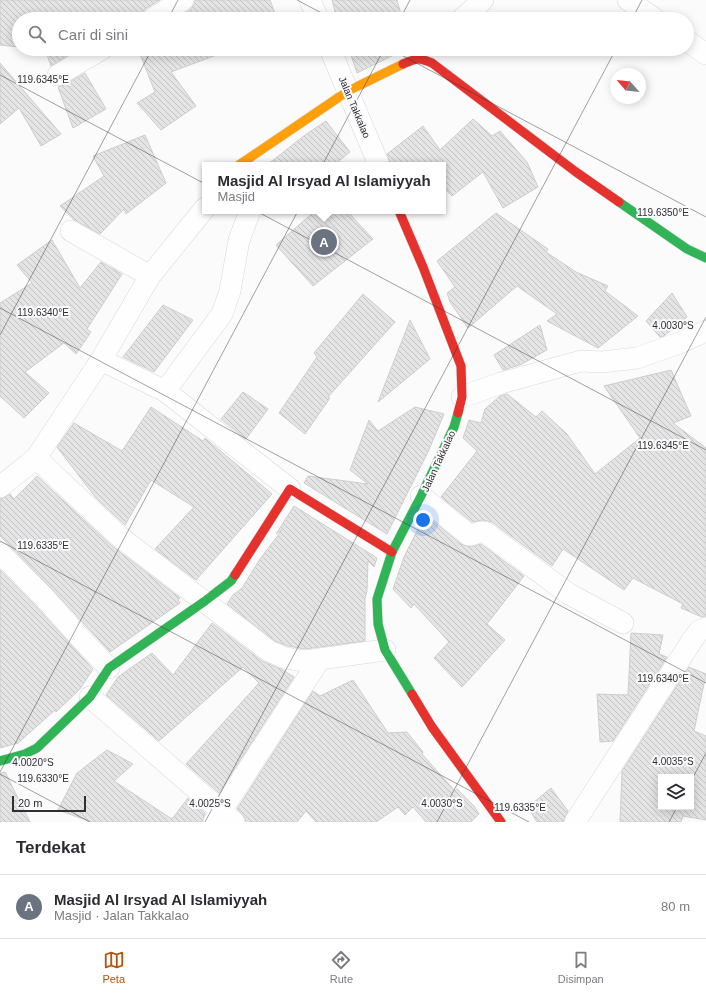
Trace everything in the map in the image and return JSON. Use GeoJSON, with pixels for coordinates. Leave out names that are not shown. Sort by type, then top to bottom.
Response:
{"type":"FeatureCollection","features":[{"type":"Feature","properties":{"kind":"street"},"geometry":{"type":"LineString","coordinates":[[163,12],[183,0]]}},
{"type":"Feature","properties":{"kind":"street"},"geometry":{"type":"LineString","coordinates":[[310,0],[315,12]]}},
{"type":"Feature","properties":{"kind":"street"},"geometry":{"type":"LineString","coordinates":[[470,12],[483,0]]}},
{"type":"Feature","properties":{"kind":"street"},"geometry":{"type":"LineString","coordinates":[[628,0],[645,12]]}},
{"type":"Feature","properties":{"kind":"street"},"geometry":{"type":"LineString","coordinates":[[694,46],[706,54]]}},
{"type":"Feature","properties":{"kind":"street"},"geometry":{"type":"LineString","coordinates":[[58,75],[90,56]]}},
{"type":"Feature","properties":{"kind":"street","name":"Jalan Takkalao"},"geometry":{"type":"LineString","coordinates":[[333,56],[378,162]]}},
{"type":"Feature","properties":{"kind":"street"},"geometry":{"type":"LineString","coordinates":[[244,162],[348,91],[420,56]]}},
{"type":"Feature","properties":{"kind":"street"},"geometry":{"type":"LineString","coordinates":[[427,56],[432,63],[576,172],[687,249],[706,258]]}},
{"type":"Feature","properties":{"kind":"street"},"geometry":{"type":"LineString","coordinates":[[0,487],[36,458],[101,360],[150,276],[202,212]]}},
{"type":"Feature","properties":{"kind":"street"},"geometry":{"type":"LineString","coordinates":[[165,391],[222,314],[230,291],[239,240],[249,214]]}},
{"type":"Feature","properties":{"kind":"street","name":"Jalan Takkalao"},"geometry":{"type":"LineString","coordinates":[[400,214],[423,267],[458,360],[460,366],[462,397],[454,427],[392,552],[377,600],[378,624],[385,650],[432,726],[501,822]]}},
{"type":"Feature","properties":{"kind":"street"},"geometry":{"type":"LineString","coordinates":[[71,231],[150,276]]}},
{"type":"Feature","properties":{"kind":"street"},"geometry":{"type":"LineString","coordinates":[[462,397],[501,383],[581,362],[602,362],[636,358],[682,342],[706,331]]}},
{"type":"Feature","properties":{"kind":"street"},"geometry":{"type":"LineString","coordinates":[[101,360],[165,391],[290,489],[392,552]]}},
{"type":"Feature","properties":{"kind":"street"},"geometry":{"type":"LineString","coordinates":[[36,458],[120,537],[270,651],[285,658],[305,661],[385,650]]}},
{"type":"Feature","properties":{"kind":"street"},"geometry":{"type":"LineString","coordinates":[[0,761],[25,754],[37,748],[90,697],[109,668],[231,581],[290,489]]}},
{"type":"Feature","properties":{"kind":"street"},"geometry":{"type":"LineString","coordinates":[[421,496],[469,535],[472,536],[480,531],[485,532],[569,594],[623,623]]}},
{"type":"Feature","properties":{"kind":"street"},"geometry":{"type":"LineString","coordinates":[[0,553],[42,595],[109,668]]}},
{"type":"Feature","properties":{"kind":"street"},"geometry":{"type":"LineString","coordinates":[[575,822],[693,639],[699,631],[706,628]]}},
{"type":"Feature","properties":{"kind":"street"},"geometry":{"type":"LineString","coordinates":[[90,697],[223,818],[320,659]]}},
{"type":"Feature","properties":{"kind":"building"},"geometry":{"type":"Polygon","coordinates":[[[0,0],[160,0],[143,12],[12,12],[12,46],[0,45],[0,0]]]}},
{"type":"Feature","properties":{"kind":"building"},"geometry":{"type":"Polygon","coordinates":[[[195,0],[270,0],[274,12],[187,12],[194,5],[195,0]]]}},
{"type":"Feature","properties":{"kind":"building"},"geometry":{"type":"Polygon","coordinates":[[[332,0],[397,0],[400,12],[335,12],[332,0]]]}},
{"type":"Feature","properties":{"kind":"building"},"geometry":{"type":"Polygon","coordinates":[[[47,56],[67,56],[51,66],[47,56]]]}},
{"type":"Feature","properties":{"kind":"building"},"geometry":{"type":"Polygon","coordinates":[[[141,56],[214,56],[171,72],[196,106],[161,130],[137,103],[155,92],[141,56]]]}},
{"type":"Feature","properties":{"kind":"building"},"geometry":{"type":"Polygon","coordinates":[[[351,56],[392,56],[357,73],[351,56]]]}},
{"type":"Feature","properties":{"kind":"building"},"geometry":{"type":"Polygon","coordinates":[[[0,63],[61,134],[41,146],[19,108],[0,124],[0,63]]]}},
{"type":"Feature","properties":{"kind":"building"},"geometry":{"type":"Polygon","coordinates":[[[85,73],[106,109],[73,128],[58,87],[85,73]]]}},
{"type":"Feature","properties":{"kind":"building"},"geometry":{"type":"Polygon","coordinates":[[[473,119],[492,136],[500,131],[527,162],[538,187],[503,208],[483,172],[452,196],[446,190],[446,162],[390,162],[387,154],[423,126],[440,150],[473,119]]]}},
{"type":"Feature","properties":{"kind":"building"},"geometry":{"type":"Polygon","coordinates":[[[326,121],[350,152],[338,162],[271,162],[305,135],[326,121]]]}},
{"type":"Feature","properties":{"kind":"building"},"geometry":{"type":"Polygon","coordinates":[[[145,135],[166,183],[126,214],[124,209],[100,234],[74,220],[60,206],[104,176],[93,156],[145,135]]]}},
{"type":"Feature","properties":{"kind":"building"},"geometry":{"type":"Polygon","coordinates":[[[496,213],[548,249],[546,252],[576,272],[608,286],[605,291],[638,316],[598,348],[547,321],[557,314],[517,286],[468,328],[450,302],[447,293],[455,287],[437,261],[496,213]]]}},
{"type":"Feature","properties":{"kind":"building"},"geometry":{"type":"Polygon","coordinates":[[[312,214],[350,214],[373,239],[313,286],[276,245],[312,214]]]}},
{"type":"Feature","properties":{"kind":"building"},"geometry":{"type":"Polygon","coordinates":[[[52,240],[80,288],[101,262],[122,274],[87,329],[91,332],[76,354],[64,343],[25,372],[49,393],[24,418],[0,396],[0,303],[32,283],[17,265],[52,240]]]}},
{"type":"Feature","properties":{"kind":"building"},"geometry":{"type":"Polygon","coordinates":[[[672,293],[687,317],[664,336],[660,337],[646,321],[672,293]]]}},
{"type":"Feature","properties":{"kind":"building"},"geometry":{"type":"Polygon","coordinates":[[[363,294],[395,322],[328,397],[330,398],[305,434],[279,413],[317,357],[314,353],[363,294]]]}},
{"type":"Feature","properties":{"kind":"building"},"geometry":{"type":"Polygon","coordinates":[[[163,305],[193,320],[154,372],[123,357],[163,305]]]}},
{"type":"Feature","properties":{"kind":"building"},"geometry":{"type":"Polygon","coordinates":[[[410,320],[430,359],[378,402],[410,320]]]}},
{"type":"Feature","properties":{"kind":"building"},"geometry":{"type":"Polygon","coordinates":[[[540,325],[547,350],[520,365],[503,370],[494,355],[540,325]]]}},
{"type":"Feature","properties":{"kind":"building"},"geometry":{"type":"Polygon","coordinates":[[[671,370],[691,416],[673,423],[706,448],[706,616],[702,617],[681,608],[683,604],[633,578],[624,590],[563,549],[552,566],[492,522],[482,520],[472,522],[441,497],[477,451],[463,438],[469,420],[481,423],[485,409],[500,396],[507,394],[536,417],[542,411],[567,434],[595,474],[640,438],[604,386],[671,370]]]}},
{"type":"Feature","properties":{"kind":"building"},"geometry":{"type":"Polygon","coordinates":[[[243,392],[268,409],[246,439],[221,419],[243,392]]]}},
{"type":"Feature","properties":{"kind":"building"},"geometry":{"type":"Polygon","coordinates":[[[151,407],[203,441],[205,438],[272,494],[196,580],[155,549],[194,507],[151,480],[125,525],[96,498],[57,447],[74,423],[122,451],[151,407]]]}},
{"type":"Feature","properties":{"kind":"building"},"geometry":{"type":"Polygon","coordinates":[[[415,407],[444,414],[428,452],[387,534],[304,483],[308,476],[368,484],[350,470],[369,420],[378,431],[415,407]]]}},
{"type":"Feature","properties":{"kind":"building"},"geometry":{"type":"Polygon","coordinates":[[[37,476],[112,546],[180,598],[178,600],[180,603],[110,652],[0,536],[0,499],[10,494],[14,499],[37,476]]]}},
{"type":"Feature","properties":{"kind":"building"},"geometry":{"type":"Polygon","coordinates":[[[294,506],[377,558],[374,567],[368,561],[367,590],[365,599],[365,641],[305,649],[288,646],[275,641],[227,604],[233,595],[242,588],[260,559],[282,530],[276,534],[294,506]]]}},
{"type":"Feature","properties":{"kind":"building"},"geometry":{"type":"Polygon","coordinates":[[[427,516],[461,544],[471,547],[481,544],[524,576],[487,624],[505,640],[462,687],[434,658],[449,642],[414,604],[411,608],[393,589],[404,557],[420,525],[427,516]]]}},
{"type":"Feature","properties":{"kind":"building"},"geometry":{"type":"Polygon","coordinates":[[[0,570],[33,603],[93,669],[80,689],[56,712],[55,710],[18,743],[0,748],[0,570]]]}},
{"type":"Feature","properties":{"kind":"building"},"geometry":{"type":"Polygon","coordinates":[[[212,623],[262,661],[283,670],[294,677],[219,793],[186,764],[259,683],[243,667],[159,741],[106,695],[118,677],[152,653],[173,675],[212,623]]]}},
{"type":"Feature","properties":{"kind":"building"},"geometry":{"type":"Polygon","coordinates":[[[631,633],[663,635],[659,654],[667,657],[613,741],[600,742],[597,694],[628,695],[631,633]]]}},
{"type":"Feature","properties":{"kind":"building"},"geometry":{"type":"Polygon","coordinates":[[[689,667],[706,674],[694,731],[706,736],[706,820],[683,816],[681,822],[620,822],[622,771],[689,667]]]}},
{"type":"Feature","properties":{"kind":"building"},"geometry":{"type":"Polygon","coordinates":[[[353,680],[388,733],[407,732],[423,752],[422,754],[455,791],[457,789],[474,806],[479,814],[471,822],[426,822],[413,807],[405,815],[398,807],[376,822],[316,822],[306,811],[297,822],[246,822],[245,818],[237,809],[313,691],[320,696],[353,680]]]}},
{"type":"Feature","properties":{"kind":"building"},"geometry":{"type":"Polygon","coordinates":[[[107,750],[133,764],[114,781],[172,819],[188,798],[205,813],[202,822],[91,822],[58,810],[77,773],[107,750]]]}},
{"type":"Feature","properties":{"kind":"building"},"geometry":{"type":"Polygon","coordinates":[[[5,772],[30,822],[0,822],[0,773],[5,772]]]}},
{"type":"Feature","properties":{"kind":"building"},"geometry":{"type":"Polygon","coordinates":[[[551,788],[568,811],[563,822],[537,822],[528,807],[551,788]]]}},
{"type":"Feature","properties":{"kind":"traffic: fast"},"geometry":{"type":"LineString","coordinates":[[619,202],[687,249],[706,258]]}},
{"type":"Feature","properties":{"kind":"traffic: fast"},"geometry":{"type":"LineString","coordinates":[[412,694],[385,650],[378,624],[377,599],[392,552],[454,427],[458,413]]}},
{"type":"Feature","properties":{"kind":"traffic: fast"},"geometry":{"type":"LineString","coordinates":[[0,761],[25,754],[37,748],[90,697],[109,668],[205,601],[231,581],[235,575]]}},
{"type":"Feature","properties":{"kind":"traffic: slow"},"geometry":{"type":"LineString","coordinates":[[243,162],[348,91],[403,64]]}},
{"type":"Feature","properties":{"kind":"traffic: jam"},"geometry":{"type":"LineString","coordinates":[[403,64],[411,60],[418,59],[432,63],[576,172],[619,202]]}},
{"type":"Feature","properties":{"kind":"traffic: jam"},"geometry":{"type":"LineString","coordinates":[[400,214],[423,267],[461,366],[462,397],[458,413]]}},
{"type":"Feature","properties":{"kind":"traffic: jam"},"geometry":{"type":"LineString","coordinates":[[235,575],[290,489],[392,552]]}},
{"type":"Feature","properties":{"kind":"traffic: jam"},"geometry":{"type":"LineString","coordinates":[[412,694],[432,727],[501,822]]}},
{"type":"Feature","properties":{"kind":"place","name":"Masjid Al Irsyad Al Islamiyyah"},"geometry":{"type":"Point","coordinates":[324,242]}}]}
